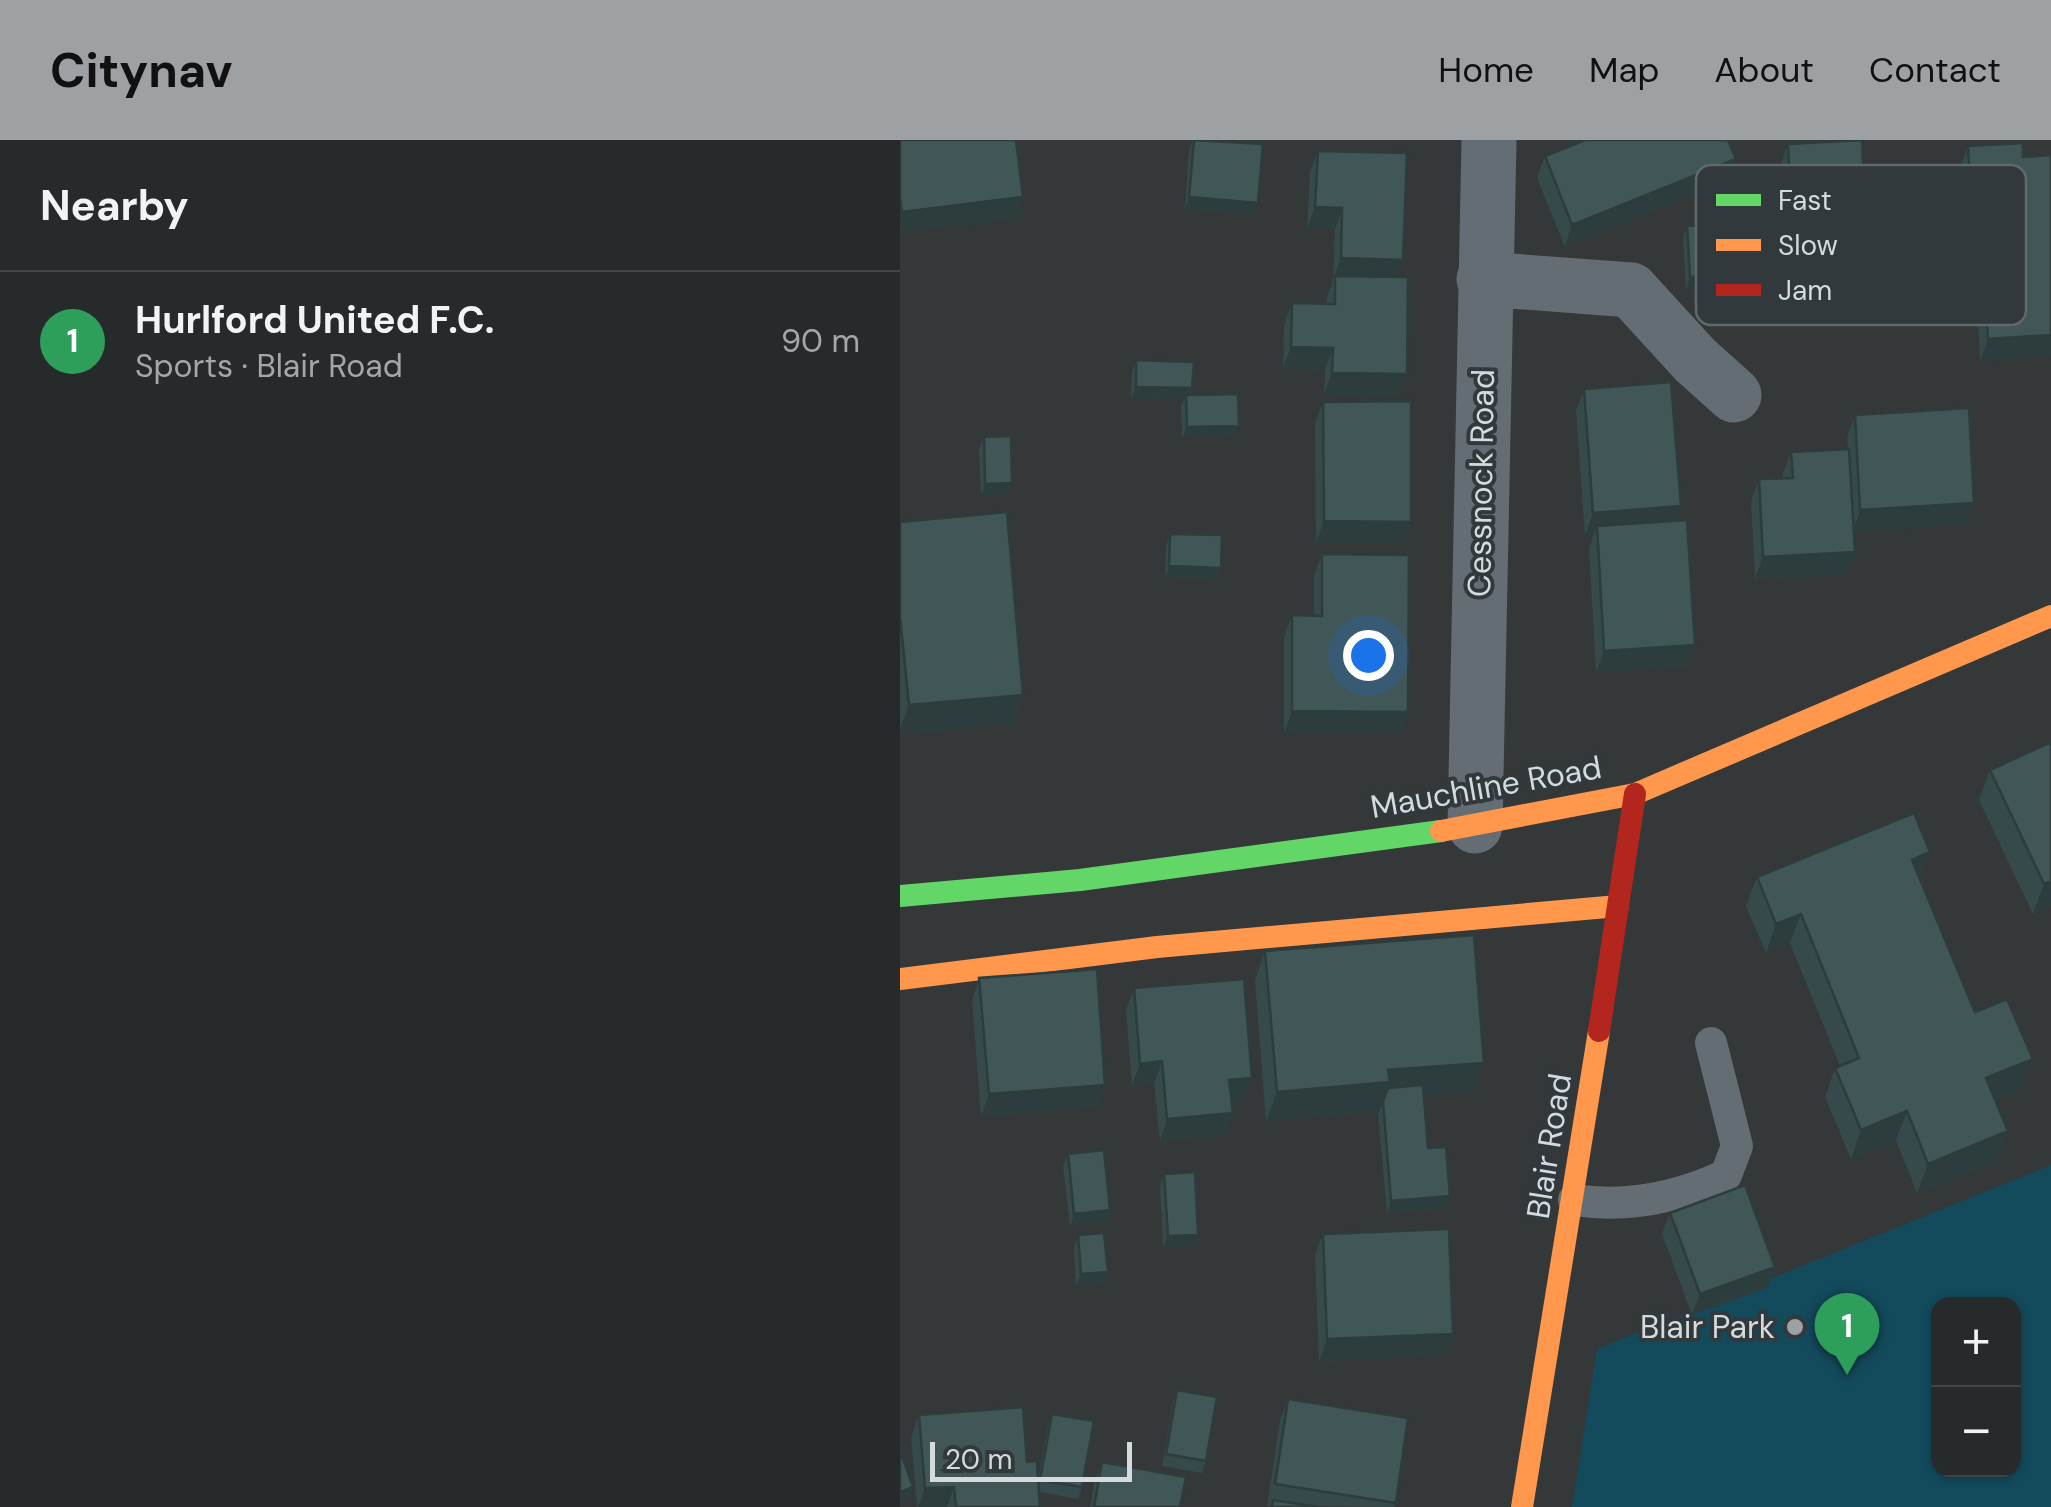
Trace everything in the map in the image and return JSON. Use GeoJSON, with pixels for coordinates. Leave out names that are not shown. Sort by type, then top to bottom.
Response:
{"type":"FeatureCollection","features":[{"type":"Feature","properties":{"kind":"street","name":"Cessnock Road"},"geometry":{"type":"LineString","coordinates":[[1475,826],[1489,140]]}},
{"type":"Feature","properties":{"kind":"street"},"geometry":{"type":"LineString","coordinates":[[1484,280],[1630,290],[1695,360],[1734,395]]}},
{"type":"Feature","properties":{"kind":"street","name":"Mauchline Road"},"geometry":{"type":"LineString","coordinates":[[900,896],[1080,880],[1475,826],[1634,794],[2051,616]]}},
{"type":"Feature","properties":{"kind":"street","name":"Blair Road"},"geometry":{"type":"LineString","coordinates":[[1522,1507],[1574,1200],[1634,794]]}},
{"type":"Feature","properties":{"kind":"street"},"geometry":{"type":"LineString","coordinates":[[900,978],[1157,947],[1618,906]]}},
{"type":"Feature","properties":{"kind":"lane"},"geometry":{"type":"LineString","coordinates":[[1574,1200],[1605,1204],[1640,1202],[1700,1187],[1726,1175],[1737,1146],[1711,1043]]}},
{"type":"Feature","properties":{"kind":"shaded area","name":"Blair Park"},"geometry":{"type":"Polygon","coordinates":[[[2051,1165],[2051,1507],[1572,1507],[1597,1349],[2051,1165]]]}},
{"type":"Feature","properties":{"kind":"building"},"geometry":{"type":"Polygon","coordinates":[[[900,140],[1016,140],[1023,197],[902,212],[900,140]]]}},
{"type":"Feature","properties":{"kind":"building"},"geometry":{"type":"Polygon","coordinates":[[[1194,140],[1263,144],[1258,203],[1189,197],[1194,140]]]}},
{"type":"Feature","properties":{"kind":"building"},"geometry":{"type":"Polygon","coordinates":[[[1585,140],[1728,140],[1736,159],[1721,165],[1696,165],[1696,175],[1572,225],[1545,156],[1585,140]]]}},
{"type":"Feature","properties":{"kind":"building"},"geometry":{"type":"Polygon","coordinates":[[[1862,140],[1863,165],[1789,165],[1788,144],[1862,140]]]}},
{"type":"Feature","properties":{"kind":"building"},"geometry":{"type":"Polygon","coordinates":[[[2023,143],[2023,157],[2051,155],[2051,335],[1988,339],[1987,325],[2026,325],[2026,165],[1969,165],[1968,146],[2023,143]]]}},
{"type":"Feature","properties":{"kind":"building"},"geometry":{"type":"Polygon","coordinates":[[[1318,151],[1407,153],[1403,260],[1341,258],[1342,208],[1315,207],[1318,151]]]}},
{"type":"Feature","properties":{"kind":"building"},"geometry":{"type":"Polygon","coordinates":[[[1696,225],[1696,277],[1690,277],[1687,226],[1696,225]]]}},
{"type":"Feature","properties":{"kind":"building"},"geometry":{"type":"Polygon","coordinates":[[[1335,276],[1408,277],[1407,374],[1332,373],[1333,348],[1291,347],[1292,303],[1335,304],[1335,276]]]}},
{"type":"Feature","properties":{"kind":"building"},"geometry":{"type":"Polygon","coordinates":[[[1136,360],[1194,362],[1192,388],[1136,387],[1136,360]]]}},
{"type":"Feature","properties":{"kind":"building"},"geometry":{"type":"Polygon","coordinates":[[[1671,382],[1681,506],[1593,513],[1584,389],[1671,382]]]}},
{"type":"Feature","properties":{"kind":"building"},"geometry":{"type":"Polygon","coordinates":[[[1238,394],[1239,426],[1187,427],[1186,395],[1238,394]]]}},
{"type":"Feature","properties":{"kind":"building"},"geometry":{"type":"Polygon","coordinates":[[[1411,401],[1411,522],[1324,521],[1323,402],[1411,401]]]}},
{"type":"Feature","properties":{"kind":"building"},"geometry":{"type":"Polygon","coordinates":[[[1969,408],[1974,503],[1860,510],[1855,415],[1969,408]]]}},
{"type":"Feature","properties":{"kind":"building"},"geometry":{"type":"Polygon","coordinates":[[[1011,436],[1012,483],[985,484],[984,437],[1011,436]]]}},
{"type":"Feature","properties":{"kind":"building"},"geometry":{"type":"Polygon","coordinates":[[[1849,449],[1855,552],[1763,557],[1759,479],[1793,478],[1791,452],[1849,449]]]}},
{"type":"Feature","properties":{"kind":"building"},"geometry":{"type":"Polygon","coordinates":[[[1007,512],[1023,695],[909,705],[900,617],[900,522],[1007,512]]]}},
{"type":"Feature","properties":{"kind":"building"},"geometry":{"type":"Polygon","coordinates":[[[1687,520],[1695,645],[1604,651],[1597,526],[1687,520]]]}},
{"type":"Feature","properties":{"kind":"building"},"geometry":{"type":"Polygon","coordinates":[[[1170,534],[1222,535],[1221,568],[1169,566],[1170,534]]]}},
{"type":"Feature","properties":{"kind":"building"},"geometry":{"type":"Polygon","coordinates":[[[1322,554],[1409,555],[1408,712],[1292,711],[1292,615],[1322,616],[1322,554]]]}},
{"type":"Feature","properties":{"kind":"building"},"geometry":{"type":"Polygon","coordinates":[[[2051,742],[2051,881],[2044,884],[1990,770],[2051,742]]]}},
{"type":"Feature","properties":{"kind":"building"},"geometry":{"type":"Polygon","coordinates":[[[1914,813],[1930,852],[1912,860],[1975,1012],[2007,999],[2033,1059],[1986,1078],[2008,1131],[1928,1164],[1907,1111],[1861,1130],[1835,1068],[1859,1058],[1801,914],[1776,924],[1757,877],[1914,813]]]}},
{"type":"Feature","properties":{"kind":"building"},"geometry":{"type":"Polygon","coordinates":[[[1474,935],[1484,1063],[1388,1070],[1390,1082],[1277,1092],[1265,951],[1474,935]]]}},
{"type":"Feature","properties":{"kind":"building"},"geometry":{"type":"Polygon","coordinates":[[[1097,969],[1105,1085],[989,1094],[979,978],[1097,969]]]}},
{"type":"Feature","properties":{"kind":"building"},"geometry":{"type":"Polygon","coordinates":[[[1244,979],[1252,1078],[1229,1080],[1233,1113],[1167,1119],[1162,1061],[1140,1064],[1134,988],[1244,979]]]}},
{"type":"Feature","properties":{"kind":"building"},"geometry":{"type":"Polygon","coordinates":[[[1423,1085],[1428,1148],[1446,1147],[1450,1196],[1391,1201],[1383,1101],[1388,1088],[1423,1085]]]}},
{"type":"Feature","properties":{"kind":"building"},"geometry":{"type":"Polygon","coordinates":[[[1104,1150],[1110,1210],[1074,1214],[1068,1154],[1104,1150]]]}},
{"type":"Feature","properties":{"kind":"building"},"geometry":{"type":"Polygon","coordinates":[[[1195,1172],[1198,1235],[1168,1236],[1164,1174],[1195,1172]]]}},
{"type":"Feature","properties":{"kind":"building"},"geometry":{"type":"Polygon","coordinates":[[[1745,1185],[1775,1267],[1700,1294],[1670,1213],[1745,1185]]]}},
{"type":"Feature","properties":{"kind":"building"},"geometry":{"type":"Polygon","coordinates":[[[1449,1229],[1453,1334],[1327,1339],[1323,1234],[1449,1229]]]}},
{"type":"Feature","properties":{"kind":"building"},"geometry":{"type":"Polygon","coordinates":[[[1104,1233],[1108,1272],[1081,1274],[1078,1235],[1104,1233]]]}},
{"type":"Feature","properties":{"kind":"building"},"geometry":{"type":"Polygon","coordinates":[[[1177,1390],[1217,1397],[1206,1461],[1166,1454],[1177,1390]]]}},
{"type":"Feature","properties":{"kind":"building"},"geometry":{"type":"Polygon","coordinates":[[[1288,1399],[1408,1418],[1396,1503],[1275,1484],[1288,1399]]]}},
{"type":"Feature","properties":{"kind":"building"},"geometry":{"type":"Polygon","coordinates":[[[1023,1407],[1027,1462],[1037,1461],[1040,1507],[956,1507],[954,1487],[925,1488],[919,1415],[1023,1407]]]}},
{"type":"Feature","properties":{"kind":"building"},"geometry":{"type":"Polygon","coordinates":[[[1052,1414],[1094,1421],[1082,1487],[1040,1480],[1052,1414]]]}},
{"type":"Feature","properties":{"kind":"building"},"geometry":{"type":"Polygon","coordinates":[[[900,1450],[913,1487],[900,1492],[900,1450]]]}},
{"type":"Feature","properties":{"kind":"building"},"geometry":{"type":"Polygon","coordinates":[[[1102,1462],[1186,1477],[1180,1507],[1094,1507],[1102,1462]]]}},
{"type":"Feature","properties":{"kind":"building"},"geometry":{"type":"Polygon","coordinates":[[[1273,1500],[1318,1507],[1272,1507],[1273,1500]]]}},
{"type":"Feature","properties":{"kind":"traffic: fast"},"geometry":{"type":"LineString","coordinates":[[900,896],[1080,880],[1441,831]]}},
{"type":"Feature","properties":{"kind":"traffic: slow"},"geometry":{"type":"LineString","coordinates":[[1441,831],[1635,794],[2051,616]]}},
{"type":"Feature","properties":{"kind":"traffic: slow"},"geometry":{"type":"LineString","coordinates":[[900,979],[1157,947],[1618,906]]}},
{"type":"Feature","properties":{"kind":"traffic: slow"},"geometry":{"type":"LineString","coordinates":[[1522,1507],[1599,1031]]}},
{"type":"Feature","properties":{"kind":"traffic: jam"},"geometry":{"type":"LineString","coordinates":[[1599,1031],[1635,794]]}},
{"type":"Feature","properties":{"kind":"place","name":"Blair Park"},"geometry":{"type":"Point","coordinates":[1795,1327]}},
{"type":"Feature","properties":{"kind":"place","name":"Hurlford United F.C."},"geometry":{"type":"Point","coordinates":[1847,1375]}}]}
